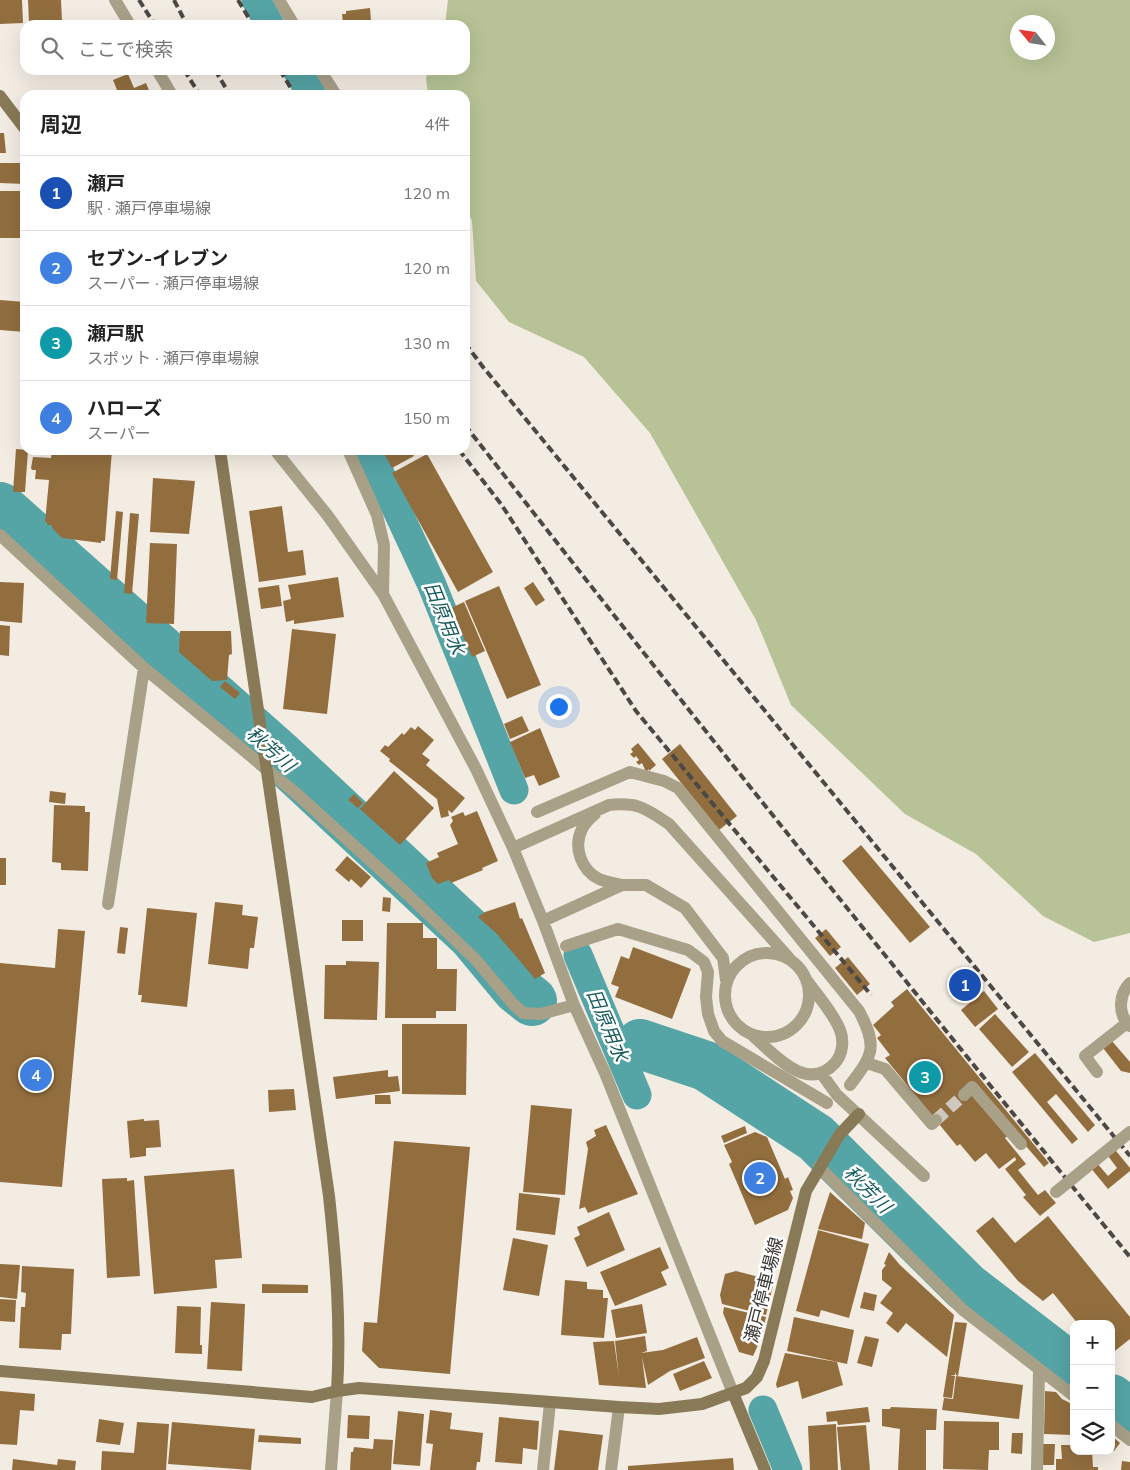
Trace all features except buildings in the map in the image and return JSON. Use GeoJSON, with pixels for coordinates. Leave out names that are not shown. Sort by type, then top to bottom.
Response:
{"type":"FeatureCollection","features":[{"type":"Feature","properties":{"kind":"street"},"geometry":{"type":"LineString","coordinates":[[115,0],[127,20]]}},
{"type":"Feature","properties":{"kind":"street"},"geometry":{"type":"LineString","coordinates":[[279,0],[291,20]]}},
{"type":"Feature","properties":{"kind":"street"},"geometry":{"type":"LineString","coordinates":[[160,75],[169,90]]}},
{"type":"Feature","properties":{"kind":"street"},"geometry":{"type":"LineString","coordinates":[[323,75],[333,90]]}},
{"type":"Feature","properties":{"kind":"street"},"geometry":{"type":"LineString","coordinates":[[0,96],[20,122]]}},
{"type":"Feature","properties":{"kind":"street"},"geometry":{"type":"LineString","coordinates":[[221,455],[329,1196],[337,1274],[339,1355],[331,1470]]}},
{"type":"Feature","properties":{"kind":"street"},"geometry":{"type":"LineString","coordinates":[[279,455],[328,516],[383,594],[476,769],[513,848],[543,921],[574,1005],[605,1074],[765,1470]]}},
{"type":"Feature","properties":{"kind":"street"},"geometry":{"type":"LineString","coordinates":[[350,455],[377,515],[384,545],[383,594]]}},
{"type":"Feature","properties":{"kind":"street"},"geometry":{"type":"LineString","coordinates":[[0,535],[144,668],[266,768],[404,891],[476,960],[513,1004],[523,1013],[541,1014],[574,1005]]}},
{"type":"Feature","properties":{"kind":"street"},"geometry":{"type":"LineString","coordinates":[[108,904],[144,668]]}},
{"type":"Feature","properties":{"kind":"street"},"geometry":{"type":"LineString","coordinates":[[537,812],[630,772],[664,780],[678,788],[859,1011],[868,1028],[872,1044],[867,1063],[850,1085]]}},
{"type":"Feature","properties":{"kind":"street"},"geometry":{"type":"LineString","coordinates":[[513,848],[599,809],[608,805],[626,803],[645,808],[669,824],[800,968],[807,982],[840,1030],[843,1041],[837,1061],[821,1073],[811,1075],[800,1073],[791,1068],[731,1019],[726,1007],[724,993],[726,980],[723,958],[685,908],[646,884],[622,885],[600,880],[590,873],[583,864],[578,852],[578,840],[582,828],[599,809]]}},
{"type":"Feature","properties":{"kind":"street"},"geometry":{"type":"LineString","coordinates":[[543,921],[622,885]]}},
{"type":"Feature","properties":{"kind":"street"},"geometry":{"type":"LineString","coordinates":[[566,946],[618,929],[688,950],[704,962],[708,972],[706,997],[708,1014],[714,1031],[722,1041],[826,1103]]}},
{"type":"Feature","properties":{"kind":"street"},"geometry":{"type":"LineString","coordinates":[[726,980],[732,969],[752,954],[778,953],[789,958]]}},
{"type":"Feature","properties":{"kind":"street"},"geometry":{"type":"LineString","coordinates":[[752,1035],[779,1036],[796,1025],[807,1008],[809,995],[807,982]]}},
{"type":"Feature","properties":{"kind":"street"},"geometry":{"type":"LineString","coordinates":[[1097,1072],[1085,1056],[1128,1025],[1122,1014],[1120,1004],[1122,994],[1130,983]]}},
{"type":"Feature","properties":{"kind":"street"},"geometry":{"type":"LineString","coordinates":[[867,1063],[885,1069],[932,1124],[936,1120]]}},
{"type":"Feature","properties":{"kind":"street"},"geometry":{"type":"LineString","coordinates":[[821,1073],[837,1095],[924,1176]]}},
{"type":"Feature","properties":{"kind":"street"},"geometry":{"type":"LineString","coordinates":[[964,1095],[972,1087],[1021,1144]]}},
{"type":"Feature","properties":{"kind":"street","name":"瀬戸停車場線"},"geometry":{"type":"LineString","coordinates":[[0,1371],[312,1397],[359,1388],[619,1408],[660,1409],[702,1404],[746,1388],[757,1377],[764,1360],[806,1191],[840,1134],[859,1114]]}},
{"type":"Feature","properties":{"kind":"street"},"geometry":{"type":"LineString","coordinates":[[1056,1192],[1130,1132]]}},
{"type":"Feature","properties":{"kind":"street"},"geometry":{"type":"LineString","coordinates":[[819,1167],[963,1310],[1070,1393]]}},
{"type":"Feature","properties":{"kind":"street"},"geometry":{"type":"LineString","coordinates":[[1037,1470],[1039,1370]]}},
{"type":"Feature","properties":{"kind":"street"},"geometry":{"type":"LineString","coordinates":[[543,1470],[550,1404]]}},
{"type":"Feature","properties":{"kind":"street"},"geometry":{"type":"LineString","coordinates":[[611,1470],[619,1408]]}},
{"type":"Feature","properties":{"kind":"street"},"geometry":{"type":"LineString","coordinates":[[1115,1428],[1130,1440]]}},
{"type":"Feature","properties":{"kind":"green space"},"geometry":{"type":"Polygon","coordinates":[[[448,0],[1130,0],[1130,933],[1094,942],[1043,916],[976,854],[905,814],[791,705],[756,620],[650,433],[584,357],[509,322],[476,281],[472,221],[470,216],[470,90],[427,90],[427,75],[470,75],[470,20],[446,20],[448,0]]]}},
{"type":"Feature","properties":{"kind":"waterway","name":"田原用水"},"geometry":{"type":"LineString","coordinates":[[256,0],[267,20]]}},
{"type":"Feature","properties":{"kind":"waterway","name":"田原用水"},"geometry":{"type":"LineString","coordinates":[[300,75],[309,90]]}},
{"type":"Feature","properties":{"kind":"waterway","name":"田原用水"},"geometry":{"type":"LineString","coordinates":[[371,455],[432,585],[514,790]]}},
{"type":"Feature","properties":{"kind":"waterway","name":"秋芳川"},"geometry":{"type":"LineString","coordinates":[[0,507],[281,757],[473,936],[517,989],[532,1001]]}},
{"type":"Feature","properties":{"kind":"waterway","name":"田原用水"},"geometry":{"type":"LineString","coordinates":[[578,955],[637,1095]]}},
{"type":"Feature","properties":{"kind":"waterway","name":"秋芳川"},"geometry":{"type":"LineString","coordinates":[[640,1044],[706,1066],[816,1138],[966,1287],[1070,1367]]}},
{"type":"Feature","properties":{"kind":"waterway","name":"秋芳川"},"geometry":{"type":"LineString","coordinates":[[1115,1402],[1130,1414]]}},
{"type":"Feature","properties":{"kind":"waterway","name":"田原用水"},"geometry":{"type":"LineString","coordinates":[[763,1410],[788,1470]]}},
{"type":"Feature","properties":{"kind":"tunnel"},"geometry":{"type":"LineString","coordinates":[[936,1120],[964,1095]]}},
{"type":"Feature","properties":{"kind":"railway"},"geometry":{"type":"LineString","coordinates":[[139,0],[152,20]]}},
{"type":"Feature","properties":{"kind":"railway"},"geometry":{"type":"LineString","coordinates":[[174,0],[184,20]]}},
{"type":"Feature","properties":{"kind":"railway"},"geometry":{"type":"LineString","coordinates":[[238,0],[250,20]]}},
{"type":"Feature","properties":{"kind":"railway"},"geometry":{"type":"LineString","coordinates":[[187,75],[197,90]]}},
{"type":"Feature","properties":{"kind":"railway"},"geometry":{"type":"LineString","coordinates":[[218,75],[227,90]]}},
{"type":"Feature","properties":{"kind":"railway"},"geometry":{"type":"LineString","coordinates":[[283,75],[292,90]]}},
{"type":"Feature","properties":{"kind":"railway"},"geometry":{"type":"LineString","coordinates":[[470,350],[1130,1156]]}},
{"type":"Feature","properties":{"kind":"railway"},"geometry":{"type":"LineString","coordinates":[[470,431],[795,843],[1130,1257]]}},
{"type":"Feature","properties":{"kind":"railway"},"geometry":{"type":"LineString","coordinates":[[463,455],[501,504],[636,711],[871,995]]}},
{"type":"Feature","properties":{"kind":"place","name":"瀬戸"},"geometry":{"type":"Point","coordinates":[965,985]}},
{"type":"Feature","properties":{"kind":"place","name":"ハローズ"},"geometry":{"type":"Point","coordinates":[36,1075]}},
{"type":"Feature","properties":{"kind":"place","name":"瀬戸駅"},"geometry":{"type":"Point","coordinates":[925,1077]}},
{"type":"Feature","properties":{"kind":"place","name":"セブン-イレブン"},"geometry":{"type":"Point","coordinates":[760,1178]}}]}
